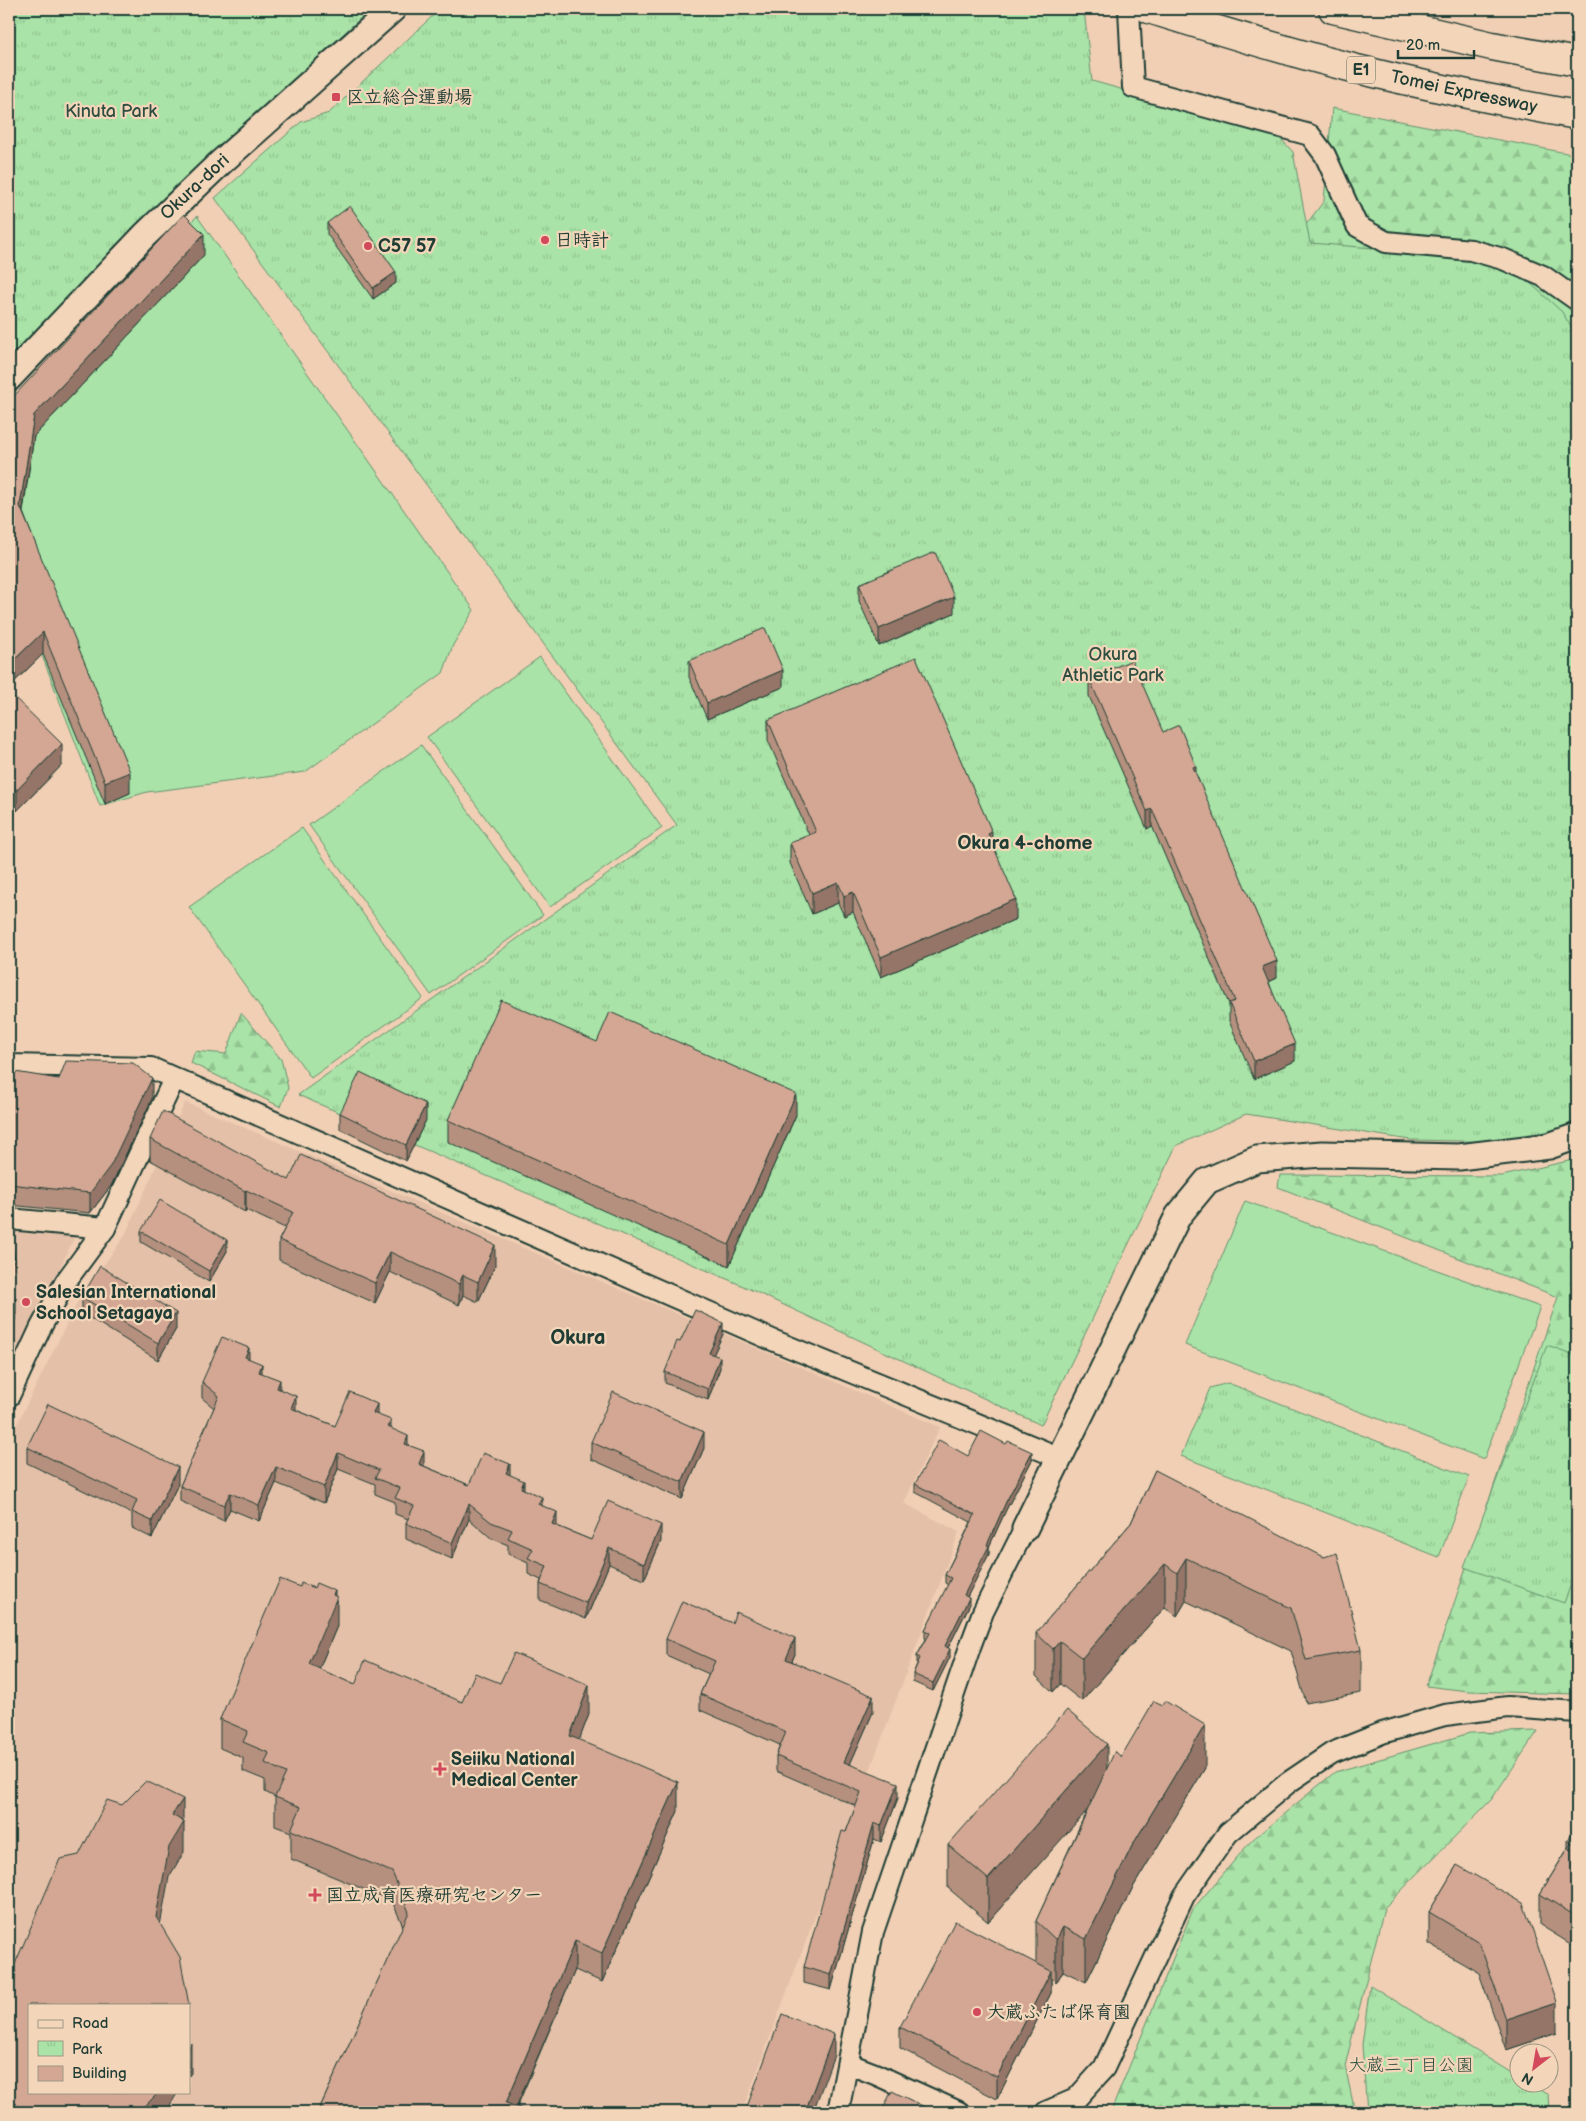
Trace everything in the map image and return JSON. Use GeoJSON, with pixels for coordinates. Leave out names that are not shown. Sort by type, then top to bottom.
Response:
{"type":"FeatureCollection","features":[{"type":"Feature","properties":{"kind":"highway","name":"Tomei Expressway"},"geometry":{"type":"LineString","coordinates":[[1149,9],[1235,36],[1356,69],[1480,97],[1577,115]]}},
{"type":"Feature","properties":{"kind":"highway"},"geometry":{"type":"LineString","coordinates":[[1333,9],[1482,44],[1577,62]]}},
{"type":"Feature","properties":{"kind":"street","name":"Okura-dori"},"geometry":{"type":"LineString","coordinates":[[9,378],[145,235],[220,164],[393,9]]}},
{"type":"Feature","properties":{"kind":"street"},"geometry":{"type":"LineString","coordinates":[[1129,9],[1132,87],[1310,135],[1325,154],[1357,226],[1386,242],[1471,250],[1503,259],[1543,276],[1577,300]]}},
{"type":"Feature","properties":{"kind":"street"},"geometry":{"type":"LineString","coordinates":[[9,1065],[151,1068],[770,1338],[1058,1457]]}},
{"type":"Feature","properties":{"kind":"street"},"geometry":{"type":"LineString","coordinates":[[9,1396],[41,1328],[66,1281],[105,1228],[174,1079]]}},
{"type":"Feature","properties":{"kind":"street"},"geometry":{"type":"LineString","coordinates":[[838,2112],[849,2064],[873,1932],[983,1612],[1178,1216],[1207,1181],[1257,1159],[1322,1154],[1459,1157],[1548,1146],[1577,1136]]}},
{"type":"Feature","properties":{"kind":"street"},"geometry":{"type":"LineString","coordinates":[[9,1219],[105,1228]]}},
{"type":"Feature","properties":{"kind":"street"},"geometry":{"type":"LineString","coordinates":[[1046,2112],[1076,2099],[1104,2068],[1184,1896],[1228,1833],[1289,1782],[1332,1753],[1382,1733],[1445,1714],[1508,1707],[1577,1712]]}},
{"type":"Feature","properties":{"kind":"street"},"geometry":{"type":"LineString","coordinates":[[849,2064],[890,2080],[959,2112]]}},
{"type":"Feature","properties":{"kind":"shaded area","name":"Seiiku National Medical Center"},"geometry":{"type":"Polygon","coordinates":[[[185,1102],[940,1427],[904,1503],[959,1532],[742,2112],[9,2112],[9,1440],[80,1297],[124,1237],[185,1102]]]}},
{"type":"Feature","properties":{"kind":"shaded area","name":"Salesian International School Setagaya"},"geometry":{"type":"Polygon","coordinates":[[[9,1231],[75,1236],[9,1376],[9,1231]]]}},
{"type":"Feature","properties":{"kind":"green space","name":"Kinuta Park"},"geometry":{"type":"Polygon","coordinates":[[[9,9],[370,9],[113,248],[9,364],[9,9]]]}},
{"type":"Feature","properties":{"kind":"green space","name":"Okura Athletic Park"},"geometry":{"type":"Polygon","coordinates":[[[440,9],[1081,9],[1084,10],[1092,81],[1260,128],[1280,138],[1293,152],[1310,243],[1449,254],[1517,271],[1562,312],[1577,337],[1577,1126],[1511,1142],[1410,1140],[1246,1114],[1176,1146],[1041,1425],[741,1285],[298,1095],[677,825],[215,198],[301,122],[329,113],[440,9]]]}},
{"type":"Feature","properties":{"kind":"green space"},"geometry":{"type":"Polygon","coordinates":[[[1332,108],[1577,155],[1577,670],[1227,328],[1324,201],[1332,108]]]}},
{"type":"Feature","properties":{"kind":"green space"},"geometry":{"type":"Polygon","coordinates":[[[197,216],[474,610],[453,645],[443,673],[305,772],[147,792],[100,806],[9,570],[9,417],[197,216]]]}},
{"type":"Feature","properties":{"kind":"green space"},"geometry":{"type":"Polygon","coordinates":[[[540,657],[662,828],[550,907],[427,737],[540,657]]]}},
{"type":"Feature","properties":{"kind":"green space"},"geometry":{"type":"Polygon","coordinates":[[[421,745],[543,915],[431,995],[309,825],[421,745]]]}},
{"type":"Feature","properties":{"kind":"green space"},"geometry":{"type":"Polygon","coordinates":[[[302,828],[423,998],[311,1078],[189,907],[302,828]]]}},
{"type":"Feature","properties":{"kind":"green space"},"geometry":{"type":"Polygon","coordinates":[[[241,1013],[281,1059],[288,1088],[281,1107],[191,1063],[195,1051],[226,1054],[241,1013]]]}},
{"type":"Feature","properties":{"kind":"green space"},"geometry":{"type":"Polygon","coordinates":[[[1577,1159],[1577,1694],[1468,1691],[1426,1686],[1558,1297],[1278,1187],[1280,1175],[1502,1176],[1577,1159]]]}},
{"type":"Feature","properties":{"kind":"green space"},"geometry":{"type":"Polygon","coordinates":[[[1245,1201],[1540,1307],[1484,1459],[1185,1345],[1245,1201]]]}},
{"type":"Feature","properties":{"kind":"green space"},"geometry":{"type":"Polygon","coordinates":[[[1547,1345],[1577,1356],[1577,1568],[1564,1603],[1464,1567],[1547,1345]]]}},
{"type":"Feature","properties":{"kind":"green space"},"geometry":{"type":"Polygon","coordinates":[[[1228,1383],[1469,1477],[1439,1557],[1181,1456],[1210,1388],[1228,1383]]]}},
{"type":"Feature","properties":{"kind":"green space"},"geometry":{"type":"Polygon","coordinates":[[[1538,1731],[1491,1800],[1384,1908],[1345,2066],[1355,2112],[1118,2112],[1112,2109],[1193,1909],[1252,1840],[1335,1772],[1470,1733],[1538,1731]]]}},
{"type":"Feature","properties":{"kind":"green space","name":"大蔵三丁目公園"},"geometry":{"type":"Polygon","coordinates":[[[1370,1985],[1508,2071],[1508,2094],[1548,2095],[1549,2112],[1367,2112],[1362,2045],[1370,1985]]]}},
{"type":"Feature","properties":{"kind":"building"},"geometry":{"type":"Polygon","coordinates":[[[350,206],[396,272],[373,288],[327,223],[350,206]]]}},
{"type":"Feature","properties":{"kind":"building"},"geometry":{"type":"Polygon","coordinates":[[[184,214],[204,234],[34,415],[20,506],[130,772],[105,782],[43,632],[9,665],[9,407],[14,396],[184,214]]]}},
{"type":"Feature","properties":{"kind":"building"},"geometry":{"type":"Polygon","coordinates":[[[935,552],[954,597],[879,629],[859,584],[935,552]]]}},
{"type":"Feature","properties":{"kind":"building"},"geometry":{"type":"Polygon","coordinates":[[[765,628],[783,670],[707,703],[689,661],[765,628]]]}},
{"type":"Feature","properties":{"kind":"building"},"geometry":{"type":"Polygon","coordinates":[[[916,657],[992,832],[988,834],[1016,899],[881,957],[853,892],[844,896],[838,882],[812,893],[790,843],[816,832],[768,720],[916,657]]]}},
{"type":"Feature","properties":{"kind":"building"},"geometry":{"type":"Polygon","coordinates":[[[1132,660],[1163,732],[1179,725],[1196,766],[1193,767],[1277,961],[1262,967],[1295,1044],[1254,1061],[1229,1003],[1235,1001],[1152,809],[1147,811],[1089,678],[1132,660]]]}},
{"type":"Feature","properties":{"kind":"building"},"geometry":{"type":"Polygon","coordinates":[[[9,692],[62,744],[17,790],[9,781],[9,692]]]}},
{"type":"Feature","properties":{"kind":"building"},"geometry":{"type":"Polygon","coordinates":[[[501,1000],[597,1042],[610,1012],[796,1094],[729,1245],[448,1120],[501,1000]]]}},
{"type":"Feature","properties":{"kind":"building"},"geometry":{"type":"Polygon","coordinates":[[[66,1061],[133,1063],[152,1078],[111,1165],[90,1193],[9,1184],[9,1071],[59,1079],[66,1061]]]}},
{"type":"Feature","properties":{"kind":"building"},"geometry":{"type":"Polygon","coordinates":[[[360,1072],[426,1104],[406,1145],[340,1113],[360,1072]]]}},
{"type":"Feature","properties":{"kind":"building"},"geometry":{"type":"Polygon","coordinates":[[[163,1111],[289,1180],[301,1155],[495,1245],[478,1282],[463,1275],[459,1284],[390,1252],[375,1283],[279,1240],[293,1212],[245,1191],[150,1139],[163,1111]]]}},
{"type":"Feature","properties":{"kind":"building"},"geometry":{"type":"Polygon","coordinates":[[[160,1200],[227,1240],[209,1271],[141,1231],[160,1200]]]}},
{"type":"Feature","properties":{"kind":"building"},"geometry":{"type":"Polygon","coordinates":[[[9,1236],[11,1237],[15,1259],[9,1267],[9,1236]]]}},
{"type":"Feature","properties":{"kind":"building"},"geometry":{"type":"Polygon","coordinates":[[[100,1266],[176,1313],[158,1343],[82,1297],[100,1266]]]}},
{"type":"Feature","properties":{"kind":"building"},"geometry":{"type":"Polygon","coordinates":[[[9,1293],[16,1298],[9,1308],[9,1293]]]}},
{"type":"Feature","properties":{"kind":"building"},"geometry":{"type":"Polygon","coordinates":[[[695,1310],[723,1323],[709,1353],[720,1357],[708,1389],[665,1372],[677,1341],[680,1342],[695,1310]]]}},
{"type":"Feature","properties":{"kind":"building"},"geometry":{"type":"Polygon","coordinates":[[[222,1337],[249,1348],[245,1357],[262,1364],[259,1372],[280,1380],[277,1388],[296,1396],[291,1408],[335,1426],[350,1392],[377,1404],[373,1413],[391,1420],[388,1427],[408,1436],[405,1444],[424,1451],[419,1464],[469,1485],[483,1453],[510,1464],[506,1473],[524,1481],[521,1488],[542,1497],[538,1504],[557,1512],[552,1524],[591,1540],[608,1501],[661,1525],[644,1564],[609,1548],[586,1603],[540,1584],[547,1566],[528,1558],[533,1549],[508,1538],[512,1530],[491,1522],[469,1504],[452,1543],[406,1523],[414,1506],[395,1498],[400,1488],[375,1478],[379,1470],[338,1453],[324,1487],[276,1467],[259,1505],[230,1493],[224,1505],[180,1486],[219,1396],[202,1382],[222,1337]]]}},
{"type":"Feature","properties":{"kind":"building"},"geometry":{"type":"Polygon","coordinates":[[[613,1392],[704,1432],[682,1482],[591,1442],[613,1392]]]}},
{"type":"Feature","properties":{"kind":"building"},"geometry":{"type":"Polygon","coordinates":[[[48,1404],[178,1467],[152,1521],[132,1512],[137,1500],[27,1447],[48,1404]]]}},
{"type":"Feature","properties":{"kind":"building"},"geometry":{"type":"Polygon","coordinates":[[[981,1431],[1006,1444],[1008,1441],[1032,1452],[1006,1502],[987,1545],[989,1546],[964,1595],[969,1598],[945,1646],[950,1649],[933,1683],[913,1674],[920,1658],[917,1656],[930,1633],[925,1630],[951,1578],[945,1575],[975,1515],[915,1484],[939,1440],[968,1456],[981,1431]]]}},
{"type":"Feature","properties":{"kind":"building"},"geometry":{"type":"Polygon","coordinates":[[[1155,1470],[1324,1557],[1337,1553],[1361,1650],[1306,1660],[1291,1608],[1186,1558],[1177,1573],[1165,1564],[1082,1658],[1060,1641],[1053,1649],[1036,1633],[1131,1523],[1155,1470]]]}},
{"type":"Feature","properties":{"kind":"building"},"geometry":{"type":"Polygon","coordinates":[[[280,1579],[300,1587],[301,1583],[314,1588],[316,1583],[335,1591],[333,1595],[337,1597],[309,1664],[355,1685],[365,1660],[462,1702],[475,1673],[500,1683],[514,1653],[589,1685],[570,1736],[678,1782],[602,1953],[575,1941],[506,2103],[531,2112],[318,2112],[409,1912],[392,1872],[291,1830],[301,1807],[275,1797],[286,1773],[265,1763],[269,1753],[243,1742],[248,1731],[220,1719],[280,1579]]]}},
{"type":"Feature","properties":{"kind":"building"},"geometry":{"type":"Polygon","coordinates":[[[682,1601],[732,1623],[736,1612],[795,1638],[786,1659],[873,1696],[844,1762],[898,1783],[881,1826],[874,1823],[831,1975],[804,1967],[842,1831],[846,1832],[861,1792],[776,1756],[786,1732],[700,1694],[715,1661],[666,1639],[682,1601]]]}},
{"type":"Feature","properties":{"kind":"building"},"geometry":{"type":"Polygon","coordinates":[[[1154,1701],[1163,1705],[1165,1701],[1205,1725],[1132,1846],[1086,1939],[1063,1927],[1056,1940],[1036,1921],[1115,1751],[1121,1757],[1154,1701]]]}},
{"type":"Feature","properties":{"kind":"building"},"geometry":{"type":"Polygon","coordinates":[[[1067,1710],[1107,1744],[988,1879],[948,1845],[1067,1710]]]}},
{"type":"Feature","properties":{"kind":"building"},"geometry":{"type":"Polygon","coordinates":[[[1577,1746],[1577,1768],[1574,1768],[1577,1746]]]}},
{"type":"Feature","properties":{"kind":"building"},"geometry":{"type":"Polygon","coordinates":[[[146,1781],[183,1799],[172,1815],[184,1822],[169,1847],[156,1917],[180,1957],[189,2004],[28,2004],[28,2094],[157,2094],[139,2112],[9,2112],[9,1978],[60,1859],[79,1855],[107,1800],[122,1805],[146,1781]]]}},
{"type":"Feature","properties":{"kind":"building"},"geometry":{"type":"Polygon","coordinates":[[[1577,1825],[1577,1917],[1540,1894],[1572,1842],[1568,1840],[1577,1825]]]}},
{"type":"Feature","properties":{"kind":"building"},"geometry":{"type":"Polygon","coordinates":[[[1457,1865],[1523,1903],[1557,2002],[1506,2019],[1479,1942],[1429,1912],[1457,1865]]]}},
{"type":"Feature","properties":{"kind":"building"},"geometry":{"type":"Polygon","coordinates":[[[955,1921],[1051,1971],[997,2077],[900,2027],[955,1921]]]}},
{"type":"Feature","properties":{"kind":"building"},"geometry":{"type":"Polygon","coordinates":[[[782,2014],[834,2034],[805,2112],[745,2112],[782,2014]]]}},
{"type":"Feature","properties":{"kind":"building"},"geometry":{"type":"Polygon","coordinates":[[[892,2091],[935,2112],[881,2112],[892,2091]]]}},
{"type":"Feature","properties":{"kind":"place","name":"区立総合運動場"},"geometry":{"type":"Point","coordinates":[336,97]}},
{"type":"Feature","properties":{"kind":"place","name":"日時計"},"geometry":{"type":"Point","coordinates":[545,240]}},
{"type":"Feature","properties":{"kind":"place","name":"C57 57"},"geometry":{"type":"Point","coordinates":[368,246]}},
{"type":"Feature","properties":{"kind":"place","name":"Salesian International School Setagaya"},"geometry":{"type":"Point","coordinates":[26,1302]}},
{"type":"Feature","properties":{"kind":"place","name":"Seiiku National Medical Center"},"geometry":{"type":"Point","coordinates":[440,1769]}},
{"type":"Feature","properties":{"kind":"place","name":"国立成育医療研究センター"},"geometry":{"type":"Point","coordinates":[315,1895]}},
{"type":"Feature","properties":{"kind":"place","name":"大蔵ふたば保育園"},"geometry":{"type":"Point","coordinates":[977,2012]}},
{"type":"Feature","properties":{"kind":"district","name":"Okura 4-chome"},"geometry":{"type":"Point","coordinates":[1025,843]}},
{"type":"Feature","properties":{"kind":"district","name":"Okura"},"geometry":{"type":"Point","coordinates":[578,1338]}}]}
